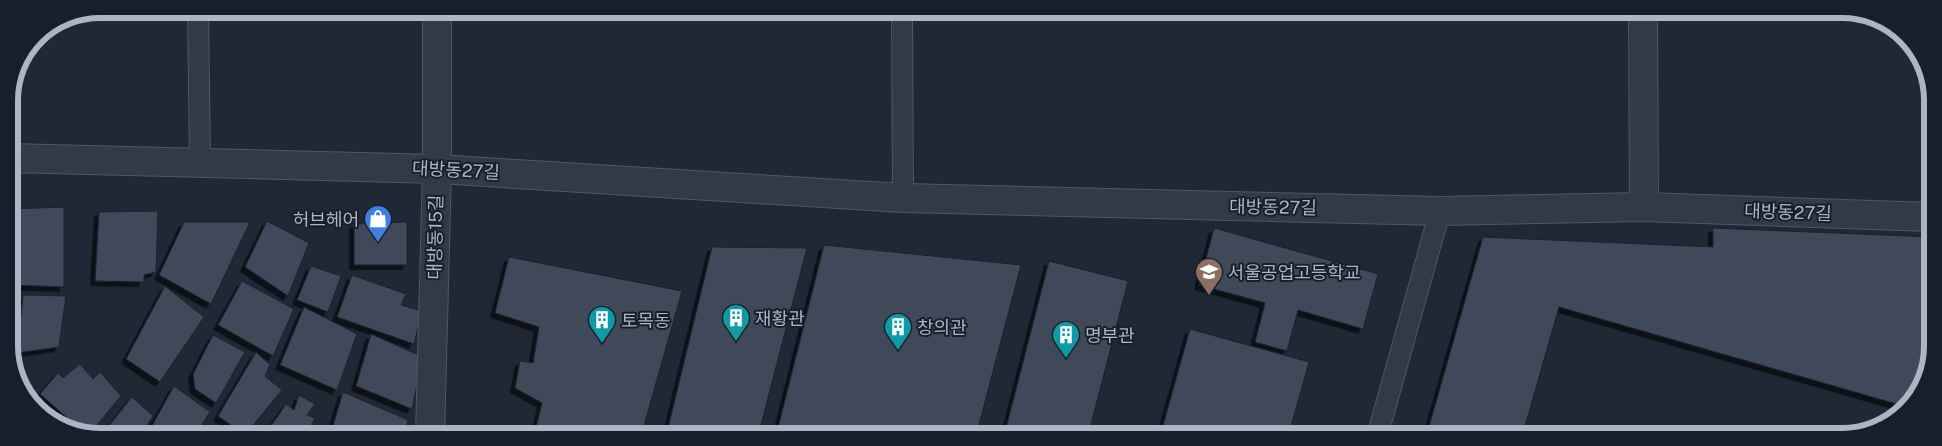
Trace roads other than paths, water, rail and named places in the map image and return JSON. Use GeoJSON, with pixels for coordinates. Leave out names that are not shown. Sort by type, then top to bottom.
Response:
{"type":"FeatureCollection","features":[{"type":"Feature","properties":{"kind":"street","name":"대방동15길"},"geometry":{"type":"LineString","coordinates":[[430,428],[437,169],[437,18]]}},
{"type":"Feature","properties":{"kind":"street"},"geometry":{"type":"LineString","coordinates":[[1643,18],[1644,207]]}},
{"type":"Feature","properties":{"kind":"street","name":"대방동27길"},"geometry":{"type":"LineString","coordinates":[[18,158],[437,169],[903,198],[1440,211],[1644,207],[1924,218]]}},
{"type":"Feature","properties":{"kind":"lane"},"geometry":{"type":"LineString","coordinates":[[198,18],[200,163]]}},
{"type":"Feature","properties":{"kind":"lane"},"geometry":{"type":"LineString","coordinates":[[902,18],[903,198]]}},
{"type":"Feature","properties":{"kind":"lane"},"geometry":{"type":"LineString","coordinates":[[1380,428],[1440,211]]}},
{"type":"Feature","properties":{"kind":"place","name":"허브헤어"},"geometry":{"type":"Point","coordinates":[378,243]}},
{"type":"Feature","properties":{"kind":"place","name":"서울공업고등학교"},"geometry":{"type":"Point","coordinates":[1209,296]}},
{"type":"Feature","properties":{"kind":"place","name":"재황관"},"geometry":{"type":"Point","coordinates":[736,342]}},
{"type":"Feature","properties":{"kind":"place","name":"토목동"},"geometry":{"type":"Point","coordinates":[602,344]}},
{"type":"Feature","properties":{"kind":"place","name":"창의관"},"geometry":{"type":"Point","coordinates":[898,351]}},
{"type":"Feature","properties":{"kind":"place","name":"명부관"},"geometry":{"type":"Point","coordinates":[1066,359]}}]}
